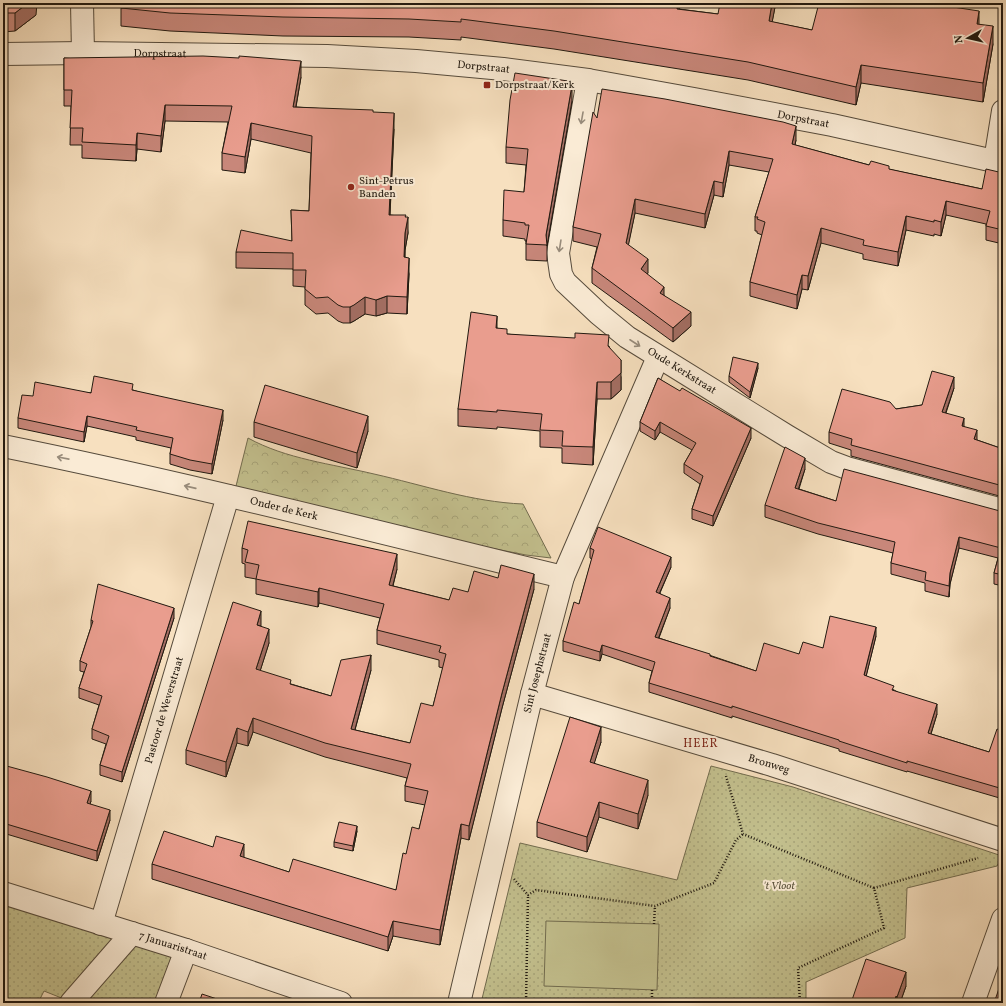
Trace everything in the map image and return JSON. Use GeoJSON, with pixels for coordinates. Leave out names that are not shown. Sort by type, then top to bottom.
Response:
{"type":"FeatureCollection","features":[{"type":"Feature","properties":{"kind":"street"},"geometry":{"type":"LineString","coordinates":[[82,3],[83,52]]}},
{"type":"Feature","properties":{"kind":"street","name":"Dorpstraat"},"geometry":{"type":"LineString","coordinates":[[3,54],[83,52],[368,58],[495,68],[588,80],[832,125],[999,162]]}},
{"type":"Feature","properties":{"kind":"street","name":"Oude Kerkstraat"},"geometry":{"type":"LineString","coordinates":[[588,80],[558,253],[561,274],[565,282],[599,314],[627,337],[831,462],[847,468],[1003,510]]}},
{"type":"Feature","properties":{"kind":"street"},"geometry":{"type":"LineString","coordinates":[[999,162],[1003,111]]}},
{"type":"Feature","properties":{"kind":"street","name":"Sint Josephstraat"},"geometry":{"type":"LineString","coordinates":[[460,1003],[532,694],[563,577],[658,357]]}},
{"type":"Feature","properties":{"kind":"street","name":"Onder de Kerk"},"geometry":{"type":"LineString","coordinates":[[3,446],[80,461],[563,577]]}},
{"type":"Feature","properties":{"kind":"street","name":"Pastoor de Weverstraat"},"geometry":{"type":"LineString","coordinates":[[101,924],[228,496]]}},
{"type":"Feature","properties":{"kind":"street","name":"Bronweg"},"geometry":{"type":"LineString","coordinates":[[532,694],[772,765],[1001,839]]}},
{"type":"Feature","properties":{"kind":"street","name":"7 Januaristraat"},"geometry":{"type":"LineString","coordinates":[[3,893],[186,950],[341,1003]]}},
{"type":"Feature","properties":{"kind":"street"},"geometry":{"type":"LineString","coordinates":[[973,1003],[1003,920]]}},
{"type":"Feature","properties":{"kind":"street"},"geometry":{"type":"LineString","coordinates":[[71,1003],[132,933]]}},
{"type":"Feature","properties":{"kind":"street"},"geometry":{"type":"LineString","coordinates":[[166,1003],[186,950]]}},
{"type":"Feature","properties":{"kind":"path"},"geometry":{"type":"LineString","coordinates":[[729,752],[723,769],[743,834]]}},
{"type":"Feature","properties":{"kind":"path"},"geometry":{"type":"LineString","coordinates":[[743,834],[874,888],[996,854],[1001,839]]}},
{"type":"Feature","properties":{"kind":"path"},"geometry":{"type":"LineString","coordinates":[[528,895],[536,890],[655,906],[714,882],[736,840],[743,834]]}},
{"type":"Feature","properties":{"kind":"path"},"geometry":{"type":"LineString","coordinates":[[494,857],[528,895],[526,1003]]}},
{"type":"Feature","properties":{"kind":"path"},"geometry":{"type":"LineString","coordinates":[[800,1003],[798,968],[884,928],[874,888]]}},
{"type":"Feature","properties":{"kind":"path"},"geometry":{"type":"LineString","coordinates":[[654,924],[655,906]]}},
{"type":"Feature","properties":{"kind":"path"},"geometry":{"type":"LineString","coordinates":[[652,990],[652,1003]]}},
{"type":"Feature","properties":{"kind":"green space"},"geometry":{"type":"Polygon","coordinates":[[[248,438],[293,456],[466,497],[504,503],[523,504],[551,558],[526,555],[445,539],[235,490],[248,438]]]}},
{"type":"Feature","properties":{"kind":"green space","name":"'t Vloot"},"geometry":{"type":"Polygon","coordinates":[[[711,766],[793,787],[1002,856],[997,866],[907,888],[905,938],[806,982],[806,1003],[481,1003],[520,843],[677,880],[711,766]]]}},
{"type":"Feature","properties":{"kind":"green space"},"geometry":{"type":"Polygon","coordinates":[[[3,904],[118,936],[64,999],[44,991],[38,1003],[3,1003],[3,904]]]}},
{"type":"Feature","properties":{"kind":"green space"},"geometry":{"type":"Polygon","coordinates":[[[546,921],[659,924],[657,990],[544,986],[546,921]]]}},
{"type":"Feature","properties":{"kind":"green space"},"geometry":{"type":"Polygon","coordinates":[[[132,941],[176,954],[158,1003],[78,1003],[132,941]]]}},
{"type":"Feature","properties":{"kind":"building"},"geometry":{"type":"Polygon","coordinates":[[[3,3],[28,3],[15,13],[3,13],[3,3]]]}},
{"type":"Feature","properties":{"kind":"building"},"geometry":{"type":"Polygon","coordinates":[[[122,3],[493,3],[521,7],[521,3],[678,3],[677,9],[718,14],[720,3],[735,5],[736,3],[772,3],[769,21],[812,30],[819,3],[927,3],[979,11],[977,24],[993,26],[983,83],[861,65],[856,87],[748,62],[554,31],[461,19],[461,22],[409,19],[170,13],[121,8],[122,3]]]}},
{"type":"Feature","properties":{"kind":"building"},"geometry":{"type":"Polygon","coordinates":[[[203,56],[239,58],[239,56],[301,61],[293,107],[373,110],[373,112],[394,113],[389,215],[406,215],[405,217],[408,217],[405,233],[404,257],[409,258],[407,297],[387,296],[376,300],[365,297],[350,307],[343,307],[328,297],[316,298],[305,289],[306,270],[293,270],[293,253],[236,252],[241,230],[292,241],[291,210],[309,211],[312,136],[251,123],[245,157],[222,153],[232,106],[165,105],[161,136],[137,133],[136,145],[82,142],[83,128],[70,128],[72,90],[64,90],[64,58],[203,56]]]}},
{"type":"Feature","properties":{"kind":"building"},"geometry":{"type":"Polygon","coordinates":[[[515,73],[568,81],[572,85],[546,235],[547,245],[526,244],[529,225],[525,225],[525,223],[503,220],[504,190],[524,192],[528,149],[506,147],[510,100],[515,73]]]}},
{"type":"Feature","properties":{"kind":"building"},"geometry":{"type":"Polygon","coordinates":[[[602,89],[665,99],[783,122],[796,126],[792,144],[869,165],[871,161],[889,166],[889,169],[982,189],[986,169],[1003,173],[1003,230],[986,226],[990,211],[946,201],[941,222],[906,216],[898,252],[863,245],[864,240],[821,228],[808,276],[802,275],[797,295],[750,282],[765,222],[757,219],[758,217],[755,217],[773,159],[729,151],[723,183],[714,181],[705,214],[635,199],[626,243],[648,259],[641,269],[664,287],[660,293],[691,312],[673,328],[592,268],[601,234],[573,227],[593,112],[597,118],[602,89]]]}},
{"type":"Feature","properties":{"kind":"building"},"geometry":{"type":"Polygon","coordinates":[[[471,312],[497,316],[496,328],[507,329],[507,334],[575,338],[575,333],[609,335],[608,346],[621,360],[621,373],[611,382],[597,382],[593,447],[562,446],[563,431],[540,430],[542,414],[497,410],[497,412],[458,409],[471,312]]]}},
{"type":"Feature","properties":{"kind":"building"},"geometry":{"type":"Polygon","coordinates":[[[733,357],[758,363],[750,392],[729,376],[733,357]]]}},
{"type":"Feature","properties":{"kind":"building"},"geometry":{"type":"Polygon","coordinates":[[[932,371],[954,377],[942,412],[964,418],[962,426],[977,430],[974,439],[1003,449],[1003,486],[851,445],[852,439],[829,432],[842,389],[890,402],[896,409],[922,405],[932,371]]]}},
{"type":"Feature","properties":{"kind":"building"},"geometry":{"type":"Polygon","coordinates":[[[94,376],[133,384],[132,390],[223,410],[212,464],[190,460],[170,454],[173,438],[136,430],[137,427],[87,416],[84,432],[18,418],[22,395],[33,396],[35,382],[91,393],[94,376]]]}},
{"type":"Feature","properties":{"kind":"building"},"geometry":{"type":"Polygon","coordinates":[[[658,378],[680,391],[682,388],[751,428],[713,516],[692,509],[703,476],[684,464],[696,443],[660,422],[655,431],[640,422],[658,378]]]}},
{"type":"Feature","properties":{"kind":"building"},"geometry":{"type":"Polygon","coordinates":[[[265,385],[368,416],[357,453],[254,422],[265,385]]]}},
{"type":"Feature","properties":{"kind":"building"},"geometry":{"type":"Polygon","coordinates":[[[785,447],[805,458],[795,488],[836,501],[844,469],[1003,511],[1003,575],[994,573],[1001,548],[959,537],[950,573],[949,586],[925,580],[926,572],[891,563],[895,542],[818,523],[765,505],[785,447]]]}},
{"type":"Feature","properties":{"kind":"building"},"geometry":{"type":"Polygon","coordinates":[[[248,521],[397,554],[389,585],[449,600],[453,588],[468,592],[474,571],[498,578],[501,565],[534,574],[502,693],[469,826],[461,824],[440,930],[393,921],[388,937],[152,864],[164,831],[213,847],[216,836],[244,844],[240,856],[289,872],[293,859],[396,890],[403,853],[406,854],[412,827],[419,829],[428,791],[405,786],[411,764],[325,743],[253,718],[248,732],[237,728],[226,762],[186,750],[233,602],[261,611],[257,625],[269,629],[256,669],[291,680],[290,684],[331,696],[341,660],[371,655],[351,729],[410,743],[421,703],[433,706],[446,654],[439,652],[441,646],[377,630],[384,604],[319,588],[318,592],[256,579],[259,565],[245,562],[248,550],[242,548],[248,521]]]}},
{"type":"Feature","properties":{"kind":"building"},"geometry":{"type":"Polygon","coordinates":[[[598,527],[671,557],[656,592],[670,598],[655,637],[710,654],[710,656],[756,671],[764,643],[799,654],[803,642],[823,648],[830,616],[876,627],[864,675],[894,686],[892,690],[937,704],[928,733],[989,752],[997,729],[1003,731],[1003,789],[907,761],[907,763],[732,706],[732,708],[649,683],[655,662],[602,645],[600,652],[563,641],[574,602],[579,604],[594,550],[590,548],[598,527]]]}},
{"type":"Feature","properties":{"kind":"building"},"geometry":{"type":"Polygon","coordinates":[[[98,584],[174,608],[122,772],[100,765],[109,736],[92,729],[102,696],[79,688],[87,664],[80,661],[93,621],[91,620],[98,584]]]}},
{"type":"Feature","properties":{"kind":"building"},"geometry":{"type":"Polygon","coordinates":[[[570,717],[601,727],[590,762],[648,780],[638,814],[599,802],[587,837],[537,822],[570,717]]]}},
{"type":"Feature","properties":{"kind":"building"},"geometry":{"type":"Polygon","coordinates":[[[3,765],[91,791],[87,803],[110,810],[97,851],[3,823],[3,765]]]}},
{"type":"Feature","properties":{"kind":"building"},"geometry":{"type":"Polygon","coordinates":[[[339,822],[357,826],[353,846],[334,842],[339,822]]]}},
{"type":"Feature","properties":{"kind":"building"},"geometry":{"type":"Polygon","coordinates":[[[866,959],[906,972],[894,1003],[851,1003],[866,959]]]}},
{"type":"Feature","properties":{"kind":"building"},"geometry":{"type":"Polygon","coordinates":[[[1003,977],[1003,1003],[994,1003],[1003,977]]]}},
{"type":"Feature","properties":{"kind":"building"},"geometry":{"type":"Polygon","coordinates":[[[202,994],[229,1003],[199,1003],[202,994]]]}},
{"type":"Feature","properties":{"kind":"place","name":"Dorpstraat/Kerk"},"geometry":{"type":"Point","coordinates":[487,85]}},
{"type":"Feature","properties":{"kind":"place","name":"Sint-Petrus Banden"},"geometry":{"type":"Point","coordinates":[351,187]}},
{"type":"Feature","properties":{"kind":"district","name":"HEER"},"geometry":{"type":"Point","coordinates":[701,744]}}]}
